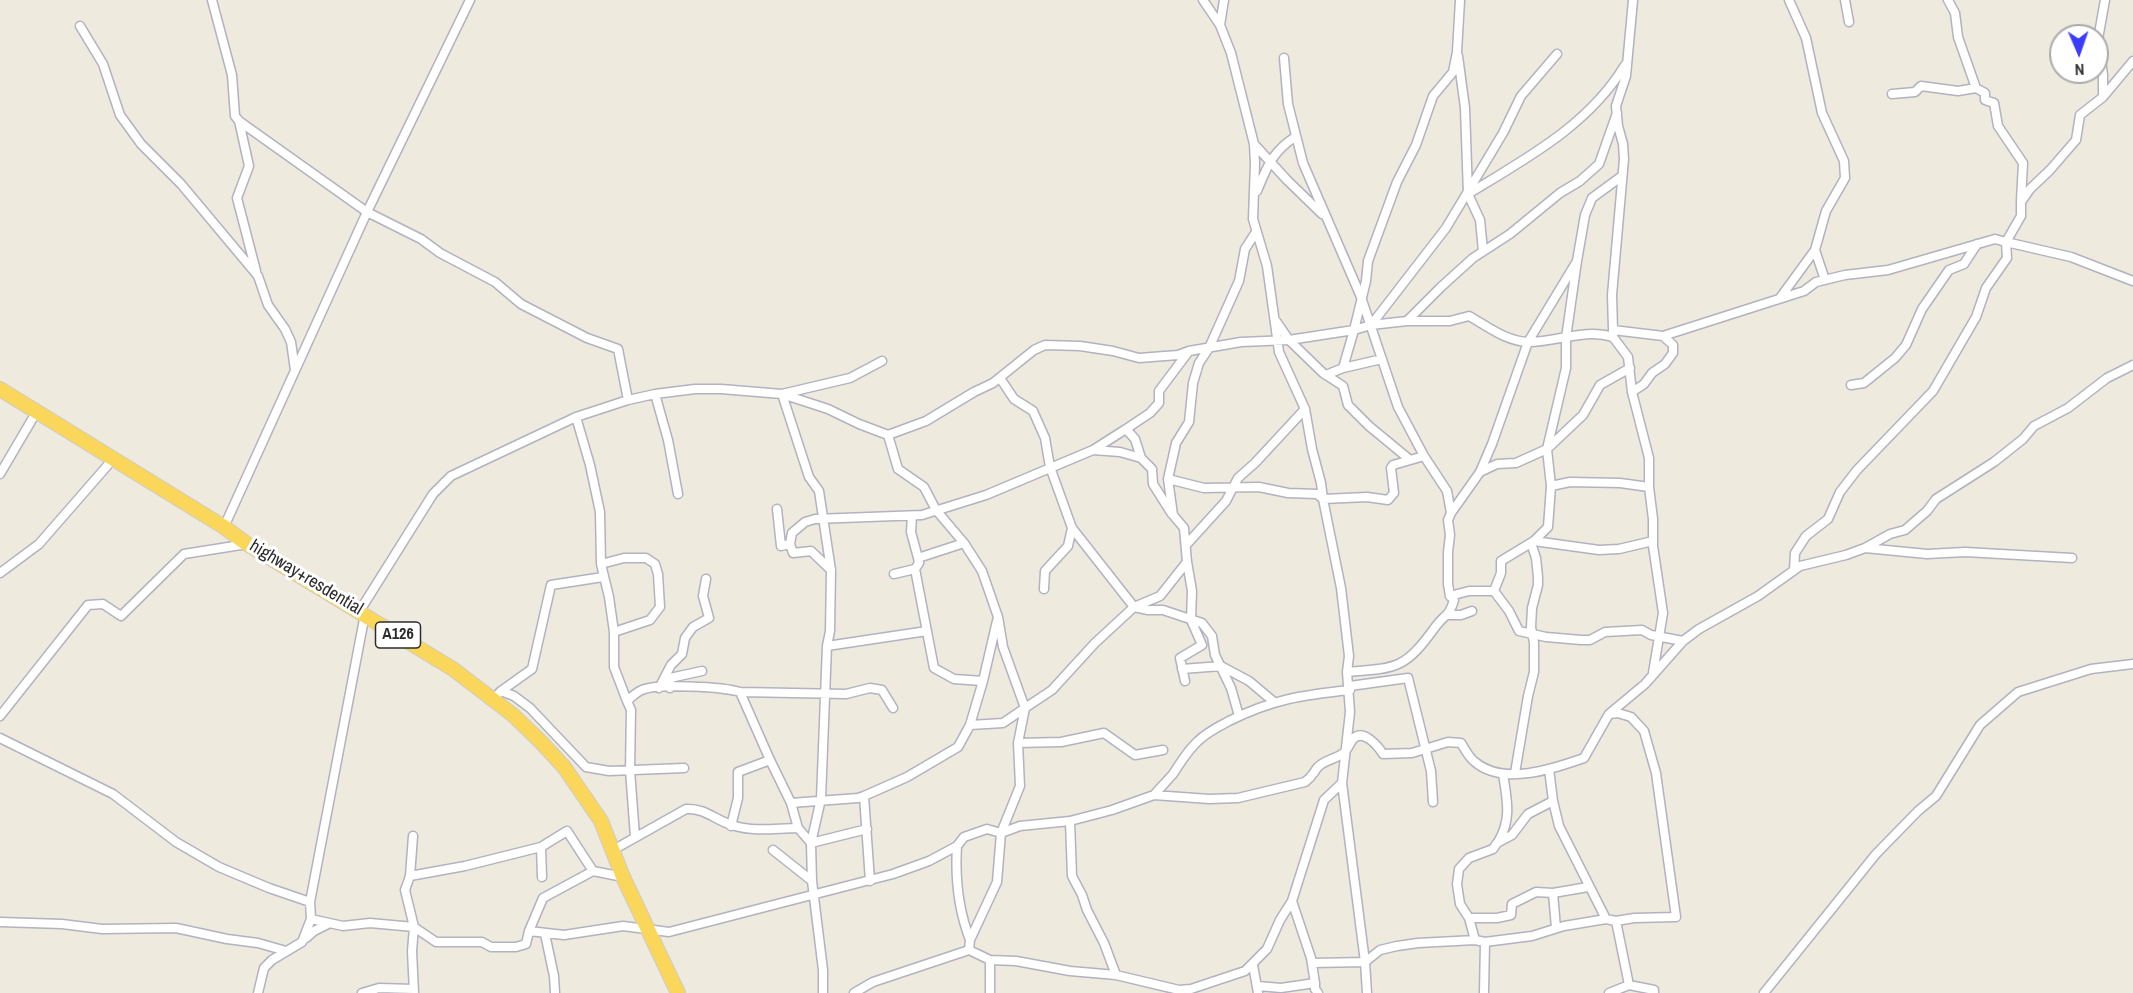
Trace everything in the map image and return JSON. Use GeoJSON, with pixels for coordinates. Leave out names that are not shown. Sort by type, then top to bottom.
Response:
{"type":"FeatureCollection","features":[{"type":"Feature","properties":{"kind":"highway","name":"highway+resdential"},"geometry":{"type":"LineString","coordinates":[[0,389],[224,527],[247,544],[497,695],[564,767],[601,821],[623,877],[678,993]]}},
{"type":"Feature","properties":{"kind":"street"},"geometry":{"type":"LineString","coordinates":[[212,0],[232,75],[235,116],[239,121],[367,212],[421,239],[440,253],[495,282],[521,304],[587,338],[618,349],[627,400]]}},
{"type":"Feature","properties":{"kind":"street"},"geometry":{"type":"LineString","coordinates":[[224,527],[367,212],[470,0]]}},
{"type":"Feature","properties":{"kind":"street"},"geometry":{"type":"LineString","coordinates":[[1203,0],[1220,26],[1232,53],[1254,144],[1254,219],[1267,266],[1279,352],[1305,408],[1343,596],[1349,656],[1347,672],[1350,688],[1350,725],[1344,753],[1342,783],[1367,993]]}},
{"type":"Feature","properties":{"kind":"street"},"geometry":{"type":"LineString","coordinates":[[1220,26],[1224,0]]}},
{"type":"Feature","properties":{"kind":"street"},"geometry":{"type":"LineString","coordinates":[[1343,368],[1366,281],[1368,261],[1397,182],[1416,145],[1433,96],[1453,72],[1457,52],[1460,0]]}},
{"type":"Feature","properties":{"kind":"street"},"geometry":{"type":"LineString","coordinates":[[1633,0],[1626,76],[1616,106],[1623,144],[1612,295],[1613,333],[1628,357],[1632,392],[1649,458],[1653,541],[1663,614],[1653,675]]}},
{"type":"Feature","properties":{"kind":"street"},"geometry":{"type":"LineString","coordinates":[[1780,298],[1815,250],[1826,211],[1845,178],[1844,161],[1822,113],[1806,38],[1789,0]]}},
{"type":"Feature","properties":{"kind":"street"},"geometry":{"type":"LineString","coordinates":[[1845,0],[1849,22]]}},
{"type":"Feature","properties":{"kind":"street"},"geometry":{"type":"LineString","coordinates":[[1948,0],[1955,13],[1958,37],[1976,88]]}},
{"type":"Feature","properties":{"kind":"street"},"geometry":{"type":"LineString","coordinates":[[2103,97],[2103,75],[2098,39],[2105,0]]}},
{"type":"Feature","properties":{"kind":"street"},"geometry":{"type":"LineString","coordinates":[[80,26],[103,64],[120,115],[141,144],[181,184],[258,276]]}},
{"type":"Feature","properties":{"kind":"street"},"geometry":{"type":"LineString","coordinates":[[1457,52],[1466,108],[1468,194],[1480,220],[1483,251]]}},
{"type":"Feature","properties":{"kind":"street"},"geometry":{"type":"LineString","coordinates":[[1371,325],[1446,228],[1503,133],[1521,96],[1557,54]]}},
{"type":"Feature","properties":{"kind":"street"},"geometry":{"type":"LineString","coordinates":[[1284,58],[1288,104],[1303,163],[1361,297],[1398,407],[1424,456],[1447,491],[1451,513]]}},
{"type":"Feature","properties":{"kind":"street"},"geometry":{"type":"LineString","coordinates":[[2021,202],[2030,189],[2076,140],[2080,115],[2103,97],[2133,61]]}},
{"type":"Feature","properties":{"kind":"street"},"geometry":{"type":"LineString","coordinates":[[1468,194],[1548,145],[1580,120],[1617,78],[1627,62]]}},
{"type":"Feature","properties":{"kind":"street"},"geometry":{"type":"LineString","coordinates":[[1794,570],[1796,553],[1806,536],[1828,519],[1840,492],[1857,470],[1933,391],[1976,317],[1986,288],[2007,258],[2006,242],[2021,216],[2023,163],[1998,126],[1994,103],[1985,100],[1985,93],[1976,88],[1958,91],[1921,86],[1915,92],[1892,94]]}},
{"type":"Feature","properties":{"kind":"street"},"geometry":{"type":"LineString","coordinates":[[1407,321],[1441,287],[1483,251],[1510,234],[1599,164],[1617,113]]}},
{"type":"Feature","properties":{"kind":"street"},"geometry":{"type":"LineString","coordinates":[[239,121],[249,166],[237,198],[268,305],[291,342],[295,370]]}},
{"type":"Feature","properties":{"kind":"street"},"geometry":{"type":"LineString","coordinates":[[1254,197],[1270,161],[1281,147],[1295,137]]}},
{"type":"Feature","properties":{"kind":"street"},"geometry":{"type":"LineString","coordinates":[[1254,144],[1325,217]]}},
{"type":"Feature","properties":{"kind":"street"},"geometry":{"type":"LineString","coordinates":[[1494,591],[1501,573],[1501,561],[1533,542],[1548,527],[1551,486],[1547,449],[1566,368],[1566,338],[1585,214],[1592,198],[1622,177]]}},
{"type":"Feature","properties":{"kind":"street"},"geometry":{"type":"LineString","coordinates":[[1173,516],[1168,479],[1176,443],[1189,422],[1193,383],[1199,363],[1209,348],[1239,281],[1245,249],[1256,232]]}},
{"type":"Feature","properties":{"kind":"street"},"geometry":{"type":"LineString","coordinates":[[302,942],[311,919],[310,902],[362,613],[433,494],[451,476],[576,417],[627,400],[695,389],[782,394],[828,408],[859,424],[888,435],[926,422],[1000,378],[1034,350],[1045,345],[1080,346],[1139,358],[1178,355],[1189,351],[1277,339],[1289,340],[1354,330],[1371,325],[1407,321],[1450,321],[1469,316],[1508,338],[1528,342],[1588,333],[1663,336],[1804,291],[1816,282],[1845,275],[1888,270],[1995,239],[2071,257],[2133,281]]}},
{"type":"Feature","properties":{"kind":"street"},"geometry":{"type":"LineString","coordinates":[[1851,385],[1864,383],[1901,351],[1922,309],[1949,270],[1964,264],[1977,244]]}},
{"type":"Feature","properties":{"kind":"street"},"geometry":{"type":"LineString","coordinates":[[1815,250],[1825,280]]}},
{"type":"Feature","properties":{"kind":"street"},"geometry":{"type":"LineString","coordinates":[[1347,672],[1392,668],[1409,658],[1425,643],[1438,623],[1449,615],[1454,600],[1450,596],[1448,584],[1450,535],[1448,520],[1480,472],[1528,342],[1577,261]]}},
{"type":"Feature","properties":{"kind":"street"},"geometry":{"type":"LineString","coordinates":[[1274,319],[1289,340],[1326,375],[1343,386],[1348,405],[1369,426],[1409,459]]}},
{"type":"Feature","properties":{"kind":"street"},"geometry":{"type":"LineString","coordinates":[[1632,392],[1644,384],[1652,373],[1665,364],[1673,354],[1673,345],[1663,336]]}},
{"type":"Feature","properties":{"kind":"street"},"geometry":{"type":"LineString","coordinates":[[831,570],[811,551],[793,553],[790,544],[792,533],[805,522],[823,518],[922,516],[986,495],[1093,450],[1150,413],[1159,403],[1158,390],[1189,351]]}},
{"type":"Feature","properties":{"kind":"street"},"geometry":{"type":"LineString","coordinates":[[1326,375],[1343,368],[1382,359]]}},
{"type":"Feature","properties":{"kind":"street"},"geometry":{"type":"LineString","coordinates":[[782,394],[850,378],[882,362]]}},
{"type":"Feature","properties":{"kind":"street"},"geometry":{"type":"LineString","coordinates":[[529,931],[564,935],[623,926],[669,932],[870,881],[929,861],[957,846],[964,837],[987,830],[1001,833],[1020,826],[1070,821],[1129,805],[1154,795],[1209,799],[1249,795],[1305,782],[1313,777],[1318,767],[1344,753],[1353,738],[1359,735],[1377,744],[1383,754],[1424,750],[1448,742],[1461,743],[1472,760],[1481,767],[1503,774],[1526,774],[1584,758],[1609,714],[1623,704],[1653,675],[1683,641],[1758,596],[1800,566],[1846,555],[1865,548],[1890,534],[1905,530],[1927,511],[1936,499],[1994,462],[2023,439],[2034,426],[2068,408],[2107,378],[2133,365]]}},
{"type":"Feature","properties":{"kind":"street"},"geometry":{"type":"LineString","coordinates":[[1480,472],[1497,464],[1516,462],[1547,449],[1583,415],[1600,385],[1630,368]]}},
{"type":"Feature","properties":{"kind":"street"},"geometry":{"type":"LineString","coordinates":[[1000,378],[1014,399],[1033,411],[1045,438],[1050,467],[1072,528],[1134,607],[1163,610],[1202,623],[1212,636],[1215,655],[1239,716]]}},
{"type":"Feature","properties":{"kind":"street"},"geometry":{"type":"LineString","coordinates":[[655,394],[668,440],[678,494]]}},
{"type":"Feature","properties":{"kind":"street"},"geometry":{"type":"LineString","coordinates":[[782,394],[809,477],[819,491],[831,570],[821,799],[811,843],[812,881],[823,970],[823,993]]}},
{"type":"Feature","properties":{"kind":"street"},"geometry":{"type":"LineString","coordinates":[[1187,544],[1226,501],[1238,478],[1255,464],[1265,450],[1305,408]]}},
{"type":"Feature","properties":{"kind":"street"},"geometry":{"type":"LineString","coordinates":[[0,474],[37,411]]}},
{"type":"Feature","properties":{"kind":"street"},"geometry":{"type":"LineString","coordinates":[[576,417],[590,465],[600,512],[601,564],[614,632],[614,667],[631,710],[630,770],[634,837]]}},
{"type":"Feature","properties":{"kind":"street"},"geometry":{"type":"LineString","coordinates":[[1126,429],[1135,439],[1141,459]]}},
{"type":"Feature","properties":{"kind":"street"},"geometry":{"type":"LineString","coordinates":[[854,993],[873,982],[970,945],[997,882],[1001,833],[1020,786],[1018,743],[1025,708],[1003,647],[998,617],[982,571],[936,510],[924,487],[898,469],[888,435]]}},
{"type":"Feature","properties":{"kind":"street"},"geometry":{"type":"LineString","coordinates":[[1093,450],[1120,452],[1141,459],[1152,469],[1153,484],[1173,516],[1184,528],[1192,591],[1191,620],[1202,645],[1180,658],[1185,681]]}},
{"type":"Feature","properties":{"kind":"street"},"geometry":{"type":"LineString","coordinates":[[1168,479],[1204,488],[1259,488],[1288,493],[1317,494],[1323,499],[1367,497],[1388,500],[1394,493],[1391,468],[1409,459],[1424,456]]}},
{"type":"Feature","properties":{"kind":"street"},"geometry":{"type":"LineString","coordinates":[[0,573],[39,544],[114,458]]}},
{"type":"Feature","properties":{"kind":"street"},"geometry":{"type":"LineString","coordinates":[[1551,486],[1570,482],[1620,483],[1649,487]]}},
{"type":"Feature","properties":{"kind":"street"},"geometry":{"type":"LineString","coordinates":[[777,509],[781,546],[790,544]]}},
{"type":"Feature","properties":{"kind":"street"},"geometry":{"type":"LineString","coordinates":[[894,574],[915,569],[919,563],[911,532],[912,516]]}},
{"type":"Feature","properties":{"kind":"street"},"geometry":{"type":"LineString","coordinates":[[1044,589],[1045,571],[1068,546],[1072,528]]}},
{"type":"Feature","properties":{"kind":"street"},"geometry":{"type":"LineString","coordinates":[[1533,542],[1599,550],[1619,549],[1653,541]]}},
{"type":"Feature","properties":{"kind":"street"},"geometry":{"type":"LineString","coordinates":[[1515,773],[1534,672],[1532,608],[1538,577],[1533,542]]}},
{"type":"Feature","properties":{"kind":"street"},"geometry":{"type":"LineString","coordinates":[[918,558],[963,543]]}},
{"type":"Feature","properties":{"kind":"street"},"geometry":{"type":"LineString","coordinates":[[0,716],[88,606],[103,604],[121,616],[184,554],[247,544]]}},
{"type":"Feature","properties":{"kind":"street"},"geometry":{"type":"LineString","coordinates":[[1865,548],[1927,554],[1965,552],[2072,558]]}},
{"type":"Feature","properties":{"kind":"street"},"geometry":{"type":"LineString","coordinates":[[601,564],[624,558],[646,558],[655,564],[658,574],[660,607],[650,620],[614,632]]}},
{"type":"Feature","properties":{"kind":"street"},"geometry":{"type":"LineString","coordinates":[[970,725],[1003,723],[1052,690],[1095,643],[1134,607],[1160,596],[1187,562]]}},
{"type":"Feature","properties":{"kind":"street"},"geometry":{"type":"LineString","coordinates":[[915,569],[934,668],[954,678],[983,681]]}},
{"type":"Feature","properties":{"kind":"street"},"geometry":{"type":"LineString","coordinates":[[497,695],[532,669],[551,585],[603,577]]}},
{"type":"Feature","properties":{"kind":"street"},"geometry":{"type":"LineString","coordinates":[[659,688],[671,665],[682,654],[685,638],[693,627],[709,618],[703,596],[706,579]]}},
{"type":"Feature","properties":{"kind":"street"},"geometry":{"type":"LineString","coordinates":[[1450,596],[1469,591],[1494,591]]}},
{"type":"Feature","properties":{"kind":"street"},"geometry":{"type":"LineString","coordinates":[[1494,591],[1509,611],[1519,631],[1532,635],[1590,640],[1605,632],[1642,630],[1683,641]]}},
{"type":"Feature","properties":{"kind":"street"},"geometry":{"type":"LineString","coordinates":[[1449,615],[1461,615],[1472,611]]}},
{"type":"Feature","properties":{"kind":"street"},"geometry":{"type":"LineString","coordinates":[[791,802],[858,798],[915,773],[958,747],[970,725],[998,617]]}},
{"type":"Feature","properties":{"kind":"street"},"geometry":{"type":"LineString","coordinates":[[827,646],[927,631]]}},
{"type":"Feature","properties":{"kind":"street"},"geometry":{"type":"LineString","coordinates":[[1764,993],[1876,854],[1936,796],[1980,725],[2018,692],[2091,669],[2133,664]]}},
{"type":"Feature","properties":{"kind":"street"},"geometry":{"type":"LineString","coordinates":[[1182,669],[1221,666],[1249,681],[1274,702]]}},
{"type":"Feature","properties":{"kind":"street"},"geometry":{"type":"LineString","coordinates":[[670,688],[670,678],[702,671]]}},
{"type":"Feature","properties":{"kind":"street"},"geometry":{"type":"LineString","coordinates":[[1154,795],[1198,740],[1256,707],[1312,693],[1407,678],[1431,771],[1433,802]]}},
{"type":"Feature","properties":{"kind":"street"},"geometry":{"type":"LineString","coordinates":[[627,701],[642,690],[659,688],[705,687],[740,692],[846,694],[870,688],[882,690],[893,708]]}},
{"type":"Feature","properties":{"kind":"street"},"geometry":{"type":"LineString","coordinates":[[740,692],[791,802],[798,828],[811,843]]}},
{"type":"Feature","properties":{"kind":"street"},"geometry":{"type":"LineString","coordinates":[[497,695],[514,696],[530,708],[586,767],[609,771],[684,768]]}},
{"type":"Feature","properties":{"kind":"street"},"geometry":{"type":"LineString","coordinates":[[1312,963],[1365,962],[1380,950],[1397,946],[1532,936],[1556,928],[1606,919],[1616,921],[1676,917],[1656,774],[1644,731],[1631,717],[1618,713],[1609,714]]}},
{"type":"Feature","properties":{"kind":"street"},"geometry":{"type":"LineString","coordinates":[[1018,743],[1061,742],[1104,733],[1135,755],[1163,750]]}},
{"type":"Feature","properties":{"kind":"street"},"geometry":{"type":"LineString","coordinates":[[0,738],[7,744],[113,794],[176,842],[219,867],[310,902]]}},
{"type":"Feature","properties":{"kind":"street"},"geometry":{"type":"LineString","coordinates":[[731,826],[738,798],[738,772],[770,760]]}},
{"type":"Feature","properties":{"kind":"street"},"geometry":{"type":"LineString","coordinates":[[1549,769],[1553,801],[1564,838],[1606,919]]}},
{"type":"Feature","properties":{"kind":"street"},"geometry":{"type":"LineString","coordinates":[[1484,993],[1480,941],[1460,904],[1456,884],[1459,869],[1469,858],[1493,849],[1505,830],[1508,811],[1503,774]]}},
{"type":"Feature","properties":{"kind":"street"},"geometry":{"type":"LineString","coordinates":[[957,846],[955,876],[970,945],[990,960],[1116,975],[1178,992],[1245,971],[1267,950],[1280,920],[1292,901],[1324,800],[1342,783]]}},
{"type":"Feature","properties":{"kind":"street"},"geometry":{"type":"LineString","coordinates":[[864,796],[870,881]]}},
{"type":"Feature","properties":{"kind":"street"},"geometry":{"type":"LineString","coordinates":[[1497,843],[1512,836],[1528,814],[1553,801]]}},
{"type":"Feature","properties":{"kind":"street"},"geometry":{"type":"LineString","coordinates":[[613,850],[686,809],[699,808],[731,826],[748,830],[798,828]]}},
{"type":"Feature","properties":{"kind":"street"},"geometry":{"type":"LineString","coordinates":[[1070,821],[1072,876],[1116,975]]}},
{"type":"Feature","properties":{"kind":"street"},"geometry":{"type":"LineString","coordinates":[[811,843],[867,829]]}},
{"type":"Feature","properties":{"kind":"street"},"geometry":{"type":"LineString","coordinates":[[410,876],[465,866],[541,847],[567,831],[593,871]]}},
{"type":"Feature","properties":{"kind":"street"},"geometry":{"type":"LineString","coordinates":[[362,993],[379,988],[414,991],[412,951],[414,927],[405,890],[410,876],[413,836]]}},
{"type":"Feature","properties":{"kind":"street"},"geometry":{"type":"LineString","coordinates":[[541,847],[542,877]]}},
{"type":"Feature","properties":{"kind":"street"},"geometry":{"type":"LineString","coordinates":[[774,850],[812,881]]}},
{"type":"Feature","properties":{"kind":"street"},"geometry":{"type":"LineString","coordinates":[[311,919],[352,927],[370,923],[414,927],[436,942],[482,942],[491,947],[516,947],[526,944],[543,898],[593,871],[623,877]]}},
{"type":"Feature","properties":{"kind":"street"},"geometry":{"type":"LineString","coordinates":[[1469,918],[1497,918],[1511,915],[1512,904],[1536,892],[1553,894],[1588,887]]}},
{"type":"Feature","properties":{"kind":"street"},"geometry":{"type":"LineString","coordinates":[[1553,894],[1556,928]]}},
{"type":"Feature","properties":{"kind":"street"},"geometry":{"type":"LineString","coordinates":[[1292,901],[1312,963],[1317,993]]}},
{"type":"Feature","properties":{"kind":"street"},"geometry":{"type":"LineString","coordinates":[[1616,921],[1629,985]]}},
{"type":"Feature","properties":{"kind":"street"},"geometry":{"type":"LineString","coordinates":[[0,922],[62,924],[102,929],[176,928],[218,938],[258,942],[286,951]]}},
{"type":"Feature","properties":{"kind":"street"},"geometry":{"type":"LineString","coordinates":[[258,993],[264,968],[272,960],[328,924]]}},
{"type":"Feature","properties":{"kind":"street"},"geometry":{"type":"LineString","coordinates":[[545,934],[554,976],[555,993]]}},
{"type":"Feature","properties":{"kind":"street"},"geometry":{"type":"LineString","coordinates":[[990,960],[990,993]]}},
{"type":"Feature","properties":{"kind":"street"},"geometry":{"type":"LineString","coordinates":[[1253,965],[1258,989],[1315,983]]}},
{"type":"Feature","properties":{"kind":"street"},"geometry":{"type":"LineString","coordinates":[[1609,993],[1629,985],[1654,990],[1654,993]]}}]}
